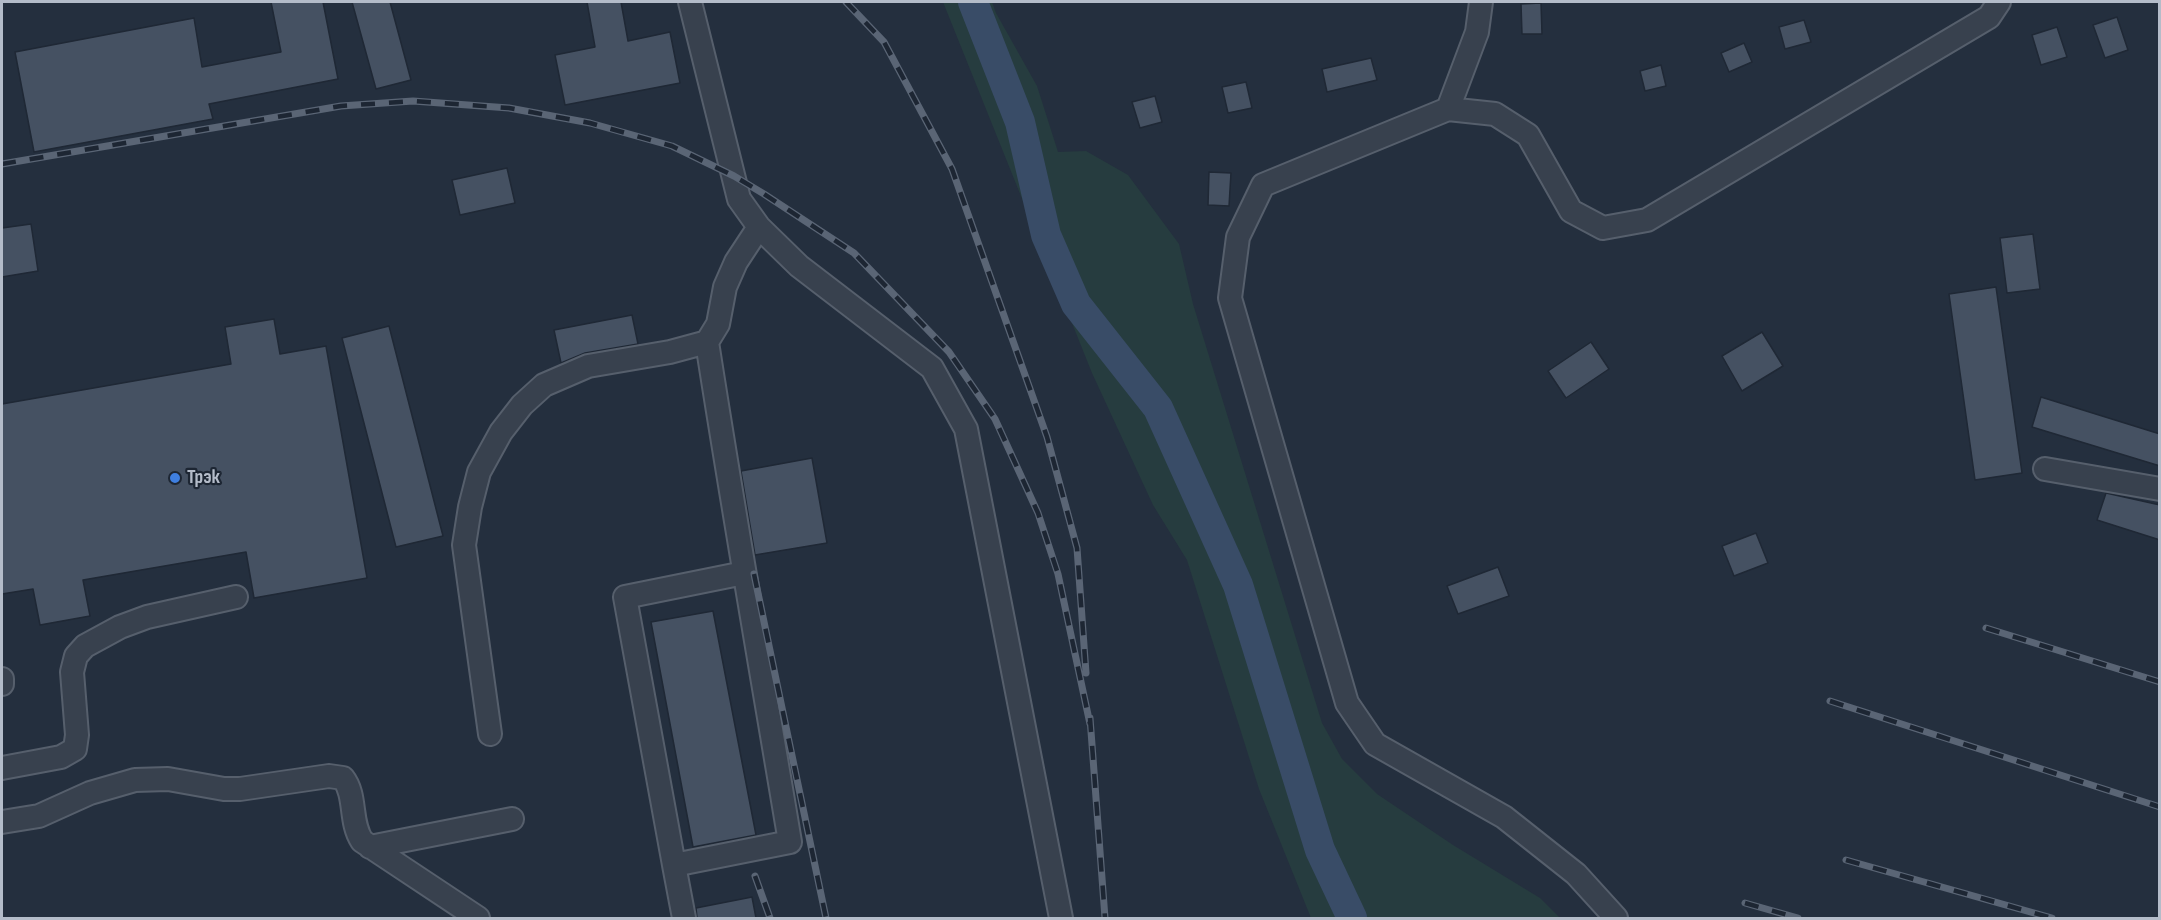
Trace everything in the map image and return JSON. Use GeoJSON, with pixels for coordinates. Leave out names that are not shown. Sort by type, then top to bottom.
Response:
{"type":"FeatureCollection","features":[{"type":"Feature","properties":{"kind":"street"},"geometry":{"type":"LineString","coordinates":[[690,2],[739,199],[759,227],[798,266],[932,368],[966,429],[1061,918]]}},
{"type":"Feature","properties":{"kind":"street"},"geometry":{"type":"LineString","coordinates":[[1448,109],[1477,32],[1481,2]]}},
{"type":"Feature","properties":{"kind":"street"},"geometry":{"type":"LineString","coordinates":[[1616,918],[1576,874],[1504,817],[1376,744],[1347,703],[1230,298],[1238,237],[1263,185],[1448,109],[1495,114],[1528,135],[1571,211],[1603,228],[1647,220],[1989,17],[1999,2]]}},
{"type":"Feature","properties":{"kind":"street"},"geometry":{"type":"LineString","coordinates":[[674,865],[790,842],[707,342],[718,324],[725,287],[736,262],[759,227]]}},
{"type":"Feature","properties":{"kind":"street"},"geometry":{"type":"LineString","coordinates":[[490,734],[464,545],[479,472],[501,432],[522,405],[544,385],[588,366],[670,352],[707,342]]}},
{"type":"Feature","properties":{"kind":"street"},"geometry":{"type":"LineString","coordinates":[[2045,469],[2160,489]]}},
{"type":"Feature","properties":{"kind":"street"},"geometry":{"type":"LineString","coordinates":[[684,918],[624,597],[744,573]]}},
{"type":"Feature","properties":{"kind":"street"},"geometry":{"type":"LineString","coordinates":[[2,768],[61,757],[75,749],[77,735],[72,672],[76,656],[85,646],[120,627],[147,617],[236,597]]}},
{"type":"Feature","properties":{"kind":"street"},"geometry":{"type":"LineString","coordinates":[[2,679],[2,684]]}},
{"type":"Feature","properties":{"kind":"street"},"geometry":{"type":"LineString","coordinates":[[2,822],[39,816],[90,793],[135,780],[168,779],[224,789],[240,789],[329,776],[343,778],[350,787],[355,831],[362,841],[478,918]]}},
{"type":"Feature","properties":{"kind":"street"},"geometry":{"type":"LineString","coordinates":[[370,847],[512,819]]}},
{"type":"Feature","properties":{"kind":"green space"},"geometry":{"type":"Polygon","coordinates":[[[943,2],[992,2],[1037,86],[1058,152],[1086,151],[1128,175],[1179,244],[1193,304],[1322,723],[1342,759],[1377,794],[1453,845],[1540,898],[1560,918],[1311,918],[1259,789],[1187,560],[1153,505],[1092,373],[943,2]]]}},
{"type":"Feature","properties":{"kind":"building"},"geometry":{"type":"Polygon","coordinates":[[[271,2],[323,2],[338,79],[209,104],[213,119],[34,152],[15,52],[194,18],[202,67],[281,52],[271,2]]]}},
{"type":"Feature","properties":{"kind":"building"},"geometry":{"type":"Polygon","coordinates":[[[352,2],[390,2],[411,80],[376,89],[352,2]]]}},
{"type":"Feature","properties":{"kind":"building"},"geometry":{"type":"Polygon","coordinates":[[[587,2],[621,2],[628,41],[670,32],[680,83],[565,105],[555,55],[595,47],[587,2]]]}},
{"type":"Feature","properties":{"kind":"building"},"geometry":{"type":"Polygon","coordinates":[[[1541,3],[1542,34],[1522,34],[1521,4],[1541,3]]]}},
{"type":"Feature","properties":{"kind":"building"},"geometry":{"type":"Polygon","coordinates":[[[2117,17],[2128,50],[2105,58],[2093,25],[2117,17]]]}},
{"type":"Feature","properties":{"kind":"building"},"geometry":{"type":"Polygon","coordinates":[[[1804,20],[1811,42],[1785,49],[1779,27],[1804,20]]]}},
{"type":"Feature","properties":{"kind":"building"},"geometry":{"type":"Polygon","coordinates":[[[2057,27],[2067,57],[2041,65],[2032,35],[2057,27]]]}},
{"type":"Feature","properties":{"kind":"building"},"geometry":{"type":"Polygon","coordinates":[[[1744,43],[1752,62],[1729,72],[1721,53],[1744,43]]]}},
{"type":"Feature","properties":{"kind":"building"},"geometry":{"type":"Polygon","coordinates":[[[1371,58],[1377,80],[1327,92],[1322,69],[1371,58]]]}},
{"type":"Feature","properties":{"kind":"building"},"geometry":{"type":"Polygon","coordinates":[[[1661,65],[1666,86],[1645,91],[1640,71],[1661,65]]]}},
{"type":"Feature","properties":{"kind":"building"},"geometry":{"type":"Polygon","coordinates":[[[1246,82],[1252,108],[1228,113],[1222,87],[1246,82]]]}},
{"type":"Feature","properties":{"kind":"building"},"geometry":{"type":"Polygon","coordinates":[[[1155,96],[1162,122],[1140,128],[1132,102],[1155,96]]]}},
{"type":"Feature","properties":{"kind":"building"},"geometry":{"type":"Polygon","coordinates":[[[507,168],[515,203],[460,215],[452,180],[507,168]]]}},
{"type":"Feature","properties":{"kind":"building"},"geometry":{"type":"Polygon","coordinates":[[[1209,172],[1231,173],[1229,206],[1208,205],[1209,172]]]}},
{"type":"Feature","properties":{"kind":"building"},"geometry":{"type":"Polygon","coordinates":[[[31,224],[38,271],[2,277],[2,228],[31,224]]]}},
{"type":"Feature","properties":{"kind":"building"},"geometry":{"type":"Polygon","coordinates":[[[2033,234],[2040,289],[2007,293],[2000,238],[2033,234]]]}},
{"type":"Feature","properties":{"kind":"building"},"geometry":{"type":"Polygon","coordinates":[[[1996,287],[2022,473],[1975,480],[1949,294],[1996,287]]]}},
{"type":"Feature","properties":{"kind":"building"},"geometry":{"type":"Polygon","coordinates":[[[632,315],[638,344],[585,353],[561,363],[554,330],[632,315]]]}},
{"type":"Feature","properties":{"kind":"building","name":"Трэк"},"geometry":{"type":"Polygon","coordinates":[[[274,319],[280,354],[326,346],[367,578],[254,598],[246,552],[83,580],[90,616],[40,625],[33,589],[2,594],[2,404],[231,364],[225,327],[274,319]]]}},
{"type":"Feature","properties":{"kind":"building"},"geometry":{"type":"Polygon","coordinates":[[[389,326],[443,536],[396,547],[342,338],[389,326]]]}},
{"type":"Feature","properties":{"kind":"building"},"geometry":{"type":"Polygon","coordinates":[[[1762,332],[1783,366],[1742,391],[1722,356],[1762,332]]]}},
{"type":"Feature","properties":{"kind":"building"},"geometry":{"type":"Polygon","coordinates":[[[1591,342],[1609,369],[1566,398],[1548,371],[1591,342]]]}},
{"type":"Feature","properties":{"kind":"building"},"geometry":{"type":"Polygon","coordinates":[[[2041,397],[2160,434],[2160,466],[2032,427],[2041,397]]]}},
{"type":"Feature","properties":{"kind":"building"},"geometry":{"type":"Polygon","coordinates":[[[812,458],[827,543],[755,555],[741,471],[812,458]]]}},
{"type":"Feature","properties":{"kind":"building"},"geometry":{"type":"Polygon","coordinates":[[[2106,493],[2160,505],[2160,540],[2097,520],[2106,493]]]}},
{"type":"Feature","properties":{"kind":"building"},"geometry":{"type":"Polygon","coordinates":[[[1756,533],[1768,563],[1734,576],[1722,546],[1756,533]]]}},
{"type":"Feature","properties":{"kind":"building"},"geometry":{"type":"Polygon","coordinates":[[[1498,567],[1509,596],[1458,614],[1447,586],[1498,567]]]}},
{"type":"Feature","properties":{"kind":"building"},"geometry":{"type":"Polygon","coordinates":[[[713,611],[756,835],[693,847],[651,622],[713,611]]]}},
{"type":"Feature","properties":{"kind":"building"},"geometry":{"type":"Polygon","coordinates":[[[752,897],[756,918],[697,918],[696,908],[752,897]]]}},
{"type":"Feature","properties":{"kind":"waterway"},"geometry":{"type":"LineString","coordinates":[[973,2],[1020,122],[1046,235],[1076,304],[1158,408],[1238,585],[1320,850],[1352,918]]}},
{"type":"Feature","properties":{"kind":"railway"},"geometry":{"type":"LineString","coordinates":[[846,2],[884,42],[952,169],[1047,437],[1077,548],[1086,673]]}},
{"type":"Feature","properties":{"kind":"railway"},"geometry":{"type":"LineString","coordinates":[[2,164],[341,106],[413,101],[509,108],[590,123],[672,146],[734,176],[854,253],[949,352],[995,419],[1038,513],[1058,574],[1090,724]]}},
{"type":"Feature","properties":{"kind":"railway"},"geometry":{"type":"LineString","coordinates":[[754,574],[826,918]]}},
{"type":"Feature","properties":{"kind":"railway"},"geometry":{"type":"LineString","coordinates":[[1986,628],[2160,682]]}},
{"type":"Feature","properties":{"kind":"railway"},"geometry":{"type":"LineString","coordinates":[[1830,701],[2160,807]]}},
{"type":"Feature","properties":{"kind":"railway"},"geometry":{"type":"LineString","coordinates":[[1090,718],[1105,918]]}},
{"type":"Feature","properties":{"kind":"railway"},"geometry":{"type":"LineString","coordinates":[[1846,860],[2052,918]]}},
{"type":"Feature","properties":{"kind":"railway"},"geometry":{"type":"LineString","coordinates":[[755,876],[770,918]]}},
{"type":"Feature","properties":{"kind":"railway"},"geometry":{"type":"LineString","coordinates":[[1745,903],[1798,918]]}},
{"type":"Feature","properties":{"kind":"place","name":"Трэк"},"geometry":{"type":"Point","coordinates":[175,478]}}]}
